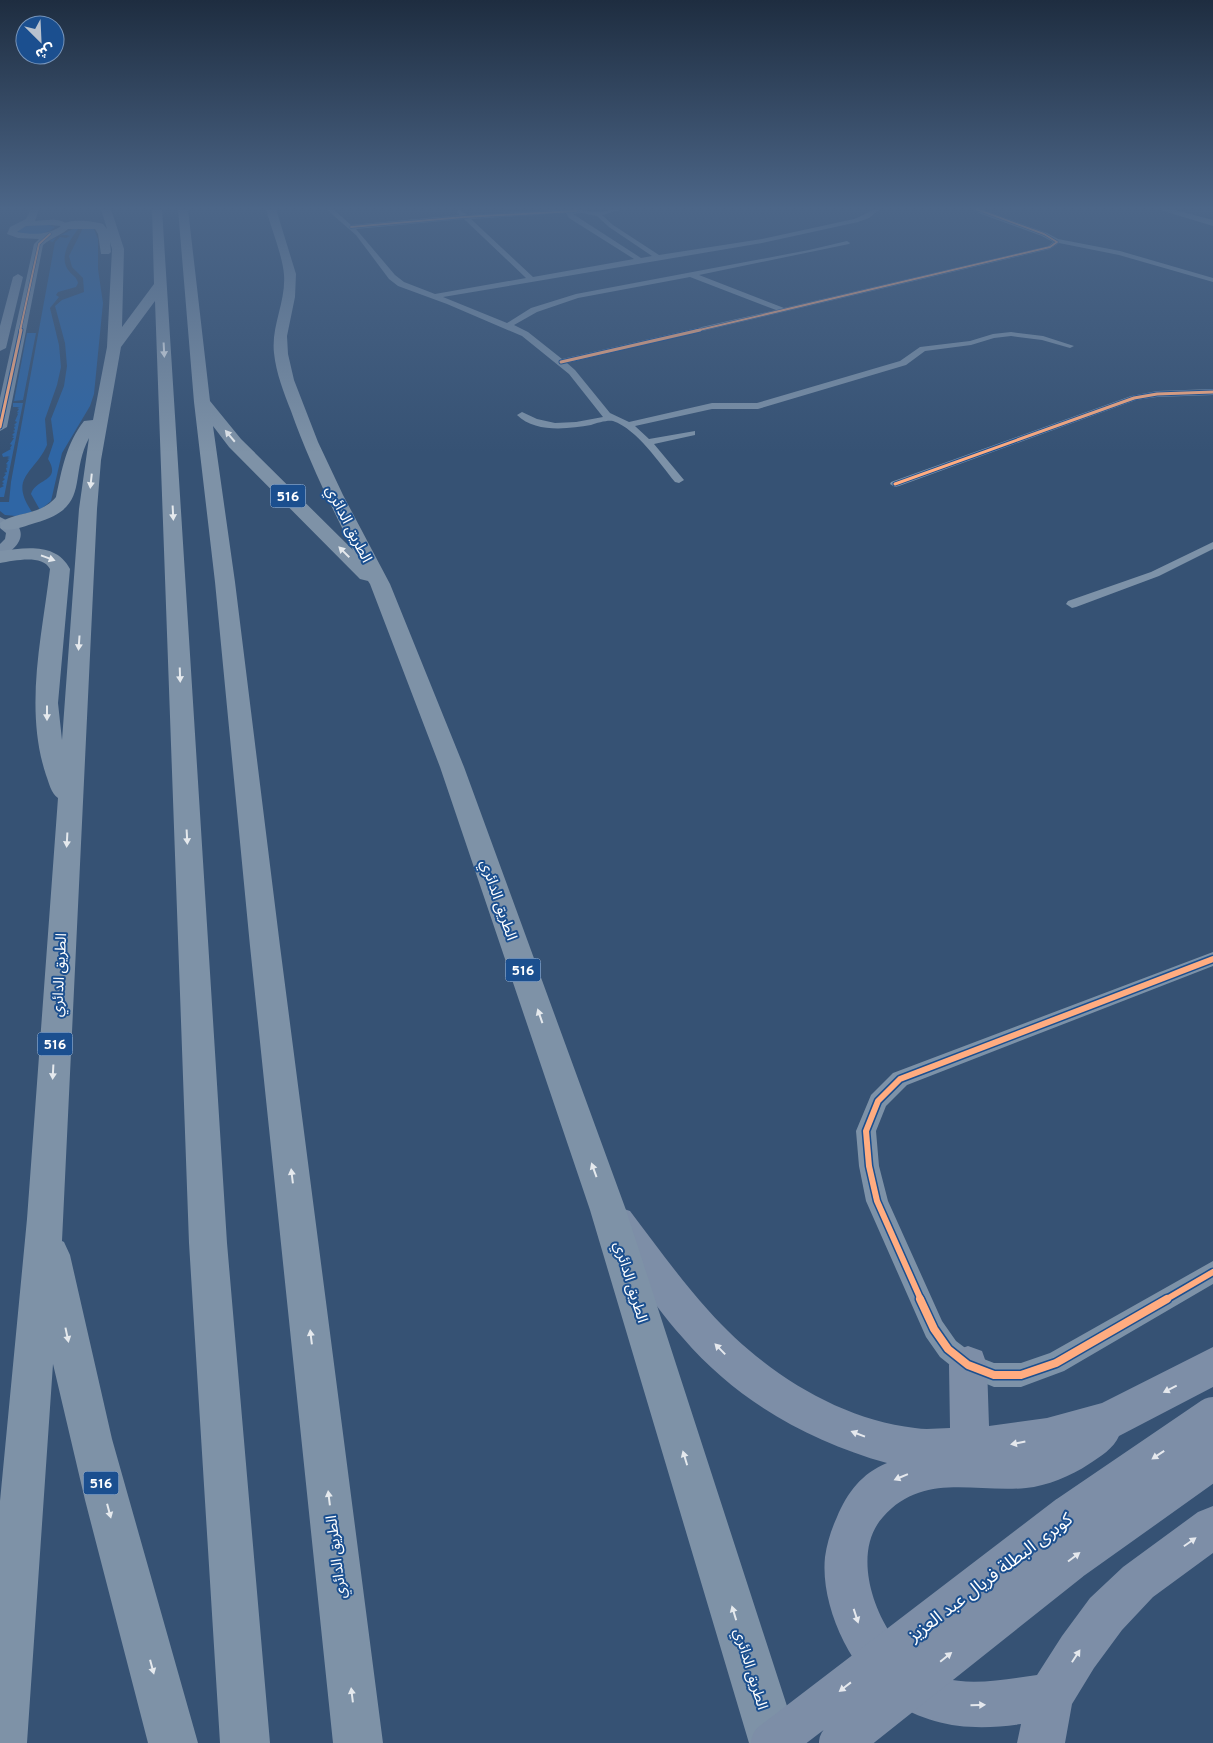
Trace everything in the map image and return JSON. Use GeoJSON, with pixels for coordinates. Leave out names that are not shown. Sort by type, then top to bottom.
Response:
{"type":"FeatureCollection","features":[{"type":"Feature","properties":{"kind":"highway","name":"الطريق الدائري"},"geometry":{"type":"LineString","coordinates":[[2,1743],[44,1219],[88,509],[93,460],[114,347],[116,290]]}},
{"type":"Feature","properties":{"kind":"highway","name":"516"},"geometry":{"type":"LineString","coordinates":[[114,347],[156,290]]}},
{"type":"Feature","properties":{"kind":"highway"},"geometry":{"type":"LineString","coordinates":[[161,290],[208,1243],[245,1743]]}},
{"type":"Feature","properties":{"kind":"highway","name":"الطريق الدائري"},"geometry":{"type":"LineString","coordinates":[[191,290],[202,402],[229,610],[264,937],[358,1743]]}},
{"type":"Feature","properties":{"kind":"highway","name":"الطريق الدائري"},"geometry":{"type":"LineString","coordinates":[[289,290],[280,336],[281,354],[287,380],[310,442],[334,495],[380,584],[452,767],[608,1210],[773,1743]]}},
{"type":"Feature","properties":{"kind":"highway","name":"516"},"geometry":{"type":"LineString","coordinates":[[202,402],[235,443],[362,570],[380,584]]}},
{"type":"Feature","properties":{"kind":"highway"},"geometry":{"type":"LineString","coordinates":[[4,524],[42,515],[61,504],[65,498],[80,439],[102,413]]}},
{"type":"Feature","properties":{"kind":"highway"},"geometry":{"type":"LineString","coordinates":[[0,557],[36,555],[54,559],[59,563],[60,569],[46,703],[47,724],[54,762],[69,802]]}},
{"type":"Feature","properties":{"kind":"highway","name":"516"},"geometry":{"type":"LineString","coordinates":[[44,1219],[84,1416],[173,1743]]}},
{"type":"Feature","properties":{"kind":"main road"},"geometry":{"type":"LineString","coordinates":[[608,1210],[683,1310],[725,1354],[765,1387],[811,1414],[861,1436],[914,1448],[970,1448],[1011,1445],[1083,1430],[1108,1421],[1213,1366]]}},
{"type":"Feature","properties":{"kind":"main road"},"geometry":{"type":"LineString","coordinates":[[968,1365],[970,1448]]}},
{"type":"Feature","properties":{"kind":"main road","name":"كوبرى البطلة فريال عبد العزيز"},"geometry":{"type":"LineString","coordinates":[[773,1743],[1069,1516],[1213,1418]]}},
{"type":"Feature","properties":{"kind":"main road"},"geometry":{"type":"LineString","coordinates":[[1050,1697],[978,1706],[950,1704],[922,1694],[896,1676],[875,1651],[858,1623],[849,1593],[846,1563],[849,1536],[859,1511],[875,1494],[893,1481],[913,1472],[935,1468],[1030,1468],[1053,1462],[1085,1444],[1108,1421]]}},
{"type":"Feature","properties":{"kind":"main road"},"geometry":{"type":"LineString","coordinates":[[840,1743],[1020,1598],[1096,1540],[1213,1458]]}},
{"type":"Feature","properties":{"kind":"main road"},"geometry":{"type":"LineString","coordinates":[[1041,1743],[1050,1697],[1078,1652],[1106,1614],[1138,1582],[1213,1527]]}},
{"type":"Feature","properties":{"kind":"main road"},"geometry":{"type":"LineString","coordinates":[[0,1600],[19,1544]]}},
{"type":"Feature","properties":{"kind":"street"},"geometry":{"type":"LineString","coordinates":[[0,348],[15,290]]}},
{"type":"Feature","properties":{"kind":"street"},"geometry":{"type":"LineString","coordinates":[[0,427],[30,290]]}},
{"type":"Feature","properties":{"kind":"street"},"geometry":{"type":"LineString","coordinates":[[417,290],[525,334],[561,362],[582,382],[610,418],[628,425],[647,442],[679,480]]}},
{"type":"Feature","properties":{"kind":"street"},"geometry":{"type":"LineString","coordinates":[[434,296],[466,290]]}},
{"type":"Feature","properties":{"kind":"street"},"geometry":{"type":"LineString","coordinates":[[508,326],[534,310],[565,299],[608,290]]}},
{"type":"Feature","properties":{"kind":"street"},"geometry":{"type":"LineString","coordinates":[[732,290],[783,310]]}},
{"type":"Feature","properties":{"kind":"street"},"geometry":{"type":"LineString","coordinates":[[561,362],[866,290]]}},
{"type":"Feature","properties":{"kind":"street"},"geometry":{"type":"LineString","coordinates":[[628,425],[712,406],[758,406],[903,363],[911,360],[917,351],[923,349],[971,343],[993,336],[1023,335],[1070,346]]}},
{"type":"Feature","properties":{"kind":"street"},"geometry":{"type":"LineString","coordinates":[[895,484],[1134,398],[1158,394],[1213,392]]}},
{"type":"Feature","properties":{"kind":"street"},"geometry":{"type":"LineString","coordinates":[[522,415],[539,424],[556,426],[569,426],[610,418]]}},
{"type":"Feature","properties":{"kind":"street"},"geometry":{"type":"LineString","coordinates":[[647,442],[692,433]]}},
{"type":"Feature","properties":{"kind":"street"},"geometry":{"type":"LineString","coordinates":[[0,551],[12,540],[14,535],[13,529],[4,524]]}},
{"type":"Feature","properties":{"kind":"street"},"geometry":{"type":"LineString","coordinates":[[1072,604],[1155,574],[1213,545]]}},
{"type":"Feature","properties":{"kind":"street"},"geometry":{"type":"LineString","coordinates":[[1213,959],[900,1079],[878,1101],[866,1131],[869,1166],[878,1201],[934,1329],[948,1349],[968,1365],[994,1375],[1021,1375],[1056,1363],[1213,1272]]}},
{"type":"Feature","properties":{"kind":"shaded area"},"geometry":{"type":"Polygon","coordinates":[[[46,290],[64,290],[58,292],[56,295],[59,297],[50,308],[59,345],[61,367],[45,419],[47,445],[23,483],[25,500],[32,512],[16,516],[5,515],[0,511],[0,502],[9,502],[46,290]]]}},
{"type":"Feature","properties":{"kind":"shaded area"},"geometry":{"type":"Polygon","coordinates":[[[84,290],[101,290],[103,303],[94,394],[90,406],[62,453],[51,501],[40,510],[31,494],[52,472],[48,459],[54,441],[51,419],[64,386],[67,366],[65,343],[55,306],[62,300],[84,292],[84,290]]]}},
{"type":"Feature","properties":{"kind":"shaded area"},"geometry":{"type":"Polygon","coordinates":[[[27,333],[36,333],[23,400],[14,401],[27,333]]]}},
{"type":"Feature","properties":{"kind":"shaded area"},"geometry":{"type":"Polygon","coordinates":[[[13,403],[23,403],[4,497],[0,497],[0,488],[4,486],[2,482],[6,474],[4,473],[7,472],[6,468],[8,467],[6,464],[9,460],[7,459],[10,458],[7,457],[10,456],[3,457],[2,454],[11,449],[12,445],[10,444],[14,438],[12,438],[14,436],[12,435],[15,432],[13,431],[16,426],[14,425],[17,422],[15,421],[19,412],[17,412],[19,409],[17,408],[20,407],[13,407],[13,403]]]}},
{"type":"Feature","properties":{"kind":"cycle path"},"geometry":{"type":"LineString","coordinates":[[0,427],[29,290]]}},
{"type":"Feature","properties":{"kind":"cycle path"},"geometry":{"type":"LineString","coordinates":[[561,362],[868,290]]}},
{"type":"Feature","properties":{"kind":"cycle path"},"geometry":{"type":"LineString","coordinates":[[895,484],[1134,398],[1157,394],[1213,392]]}},
{"type":"Feature","properties":{"kind":"cycle path"},"geometry":{"type":"LineString","coordinates":[[1213,959],[900,1079],[878,1101],[866,1131],[869,1166],[877,1201],[934,1329],[948,1349],[968,1365],[994,1375],[1021,1375],[1056,1363],[1213,1272]]}}]}
